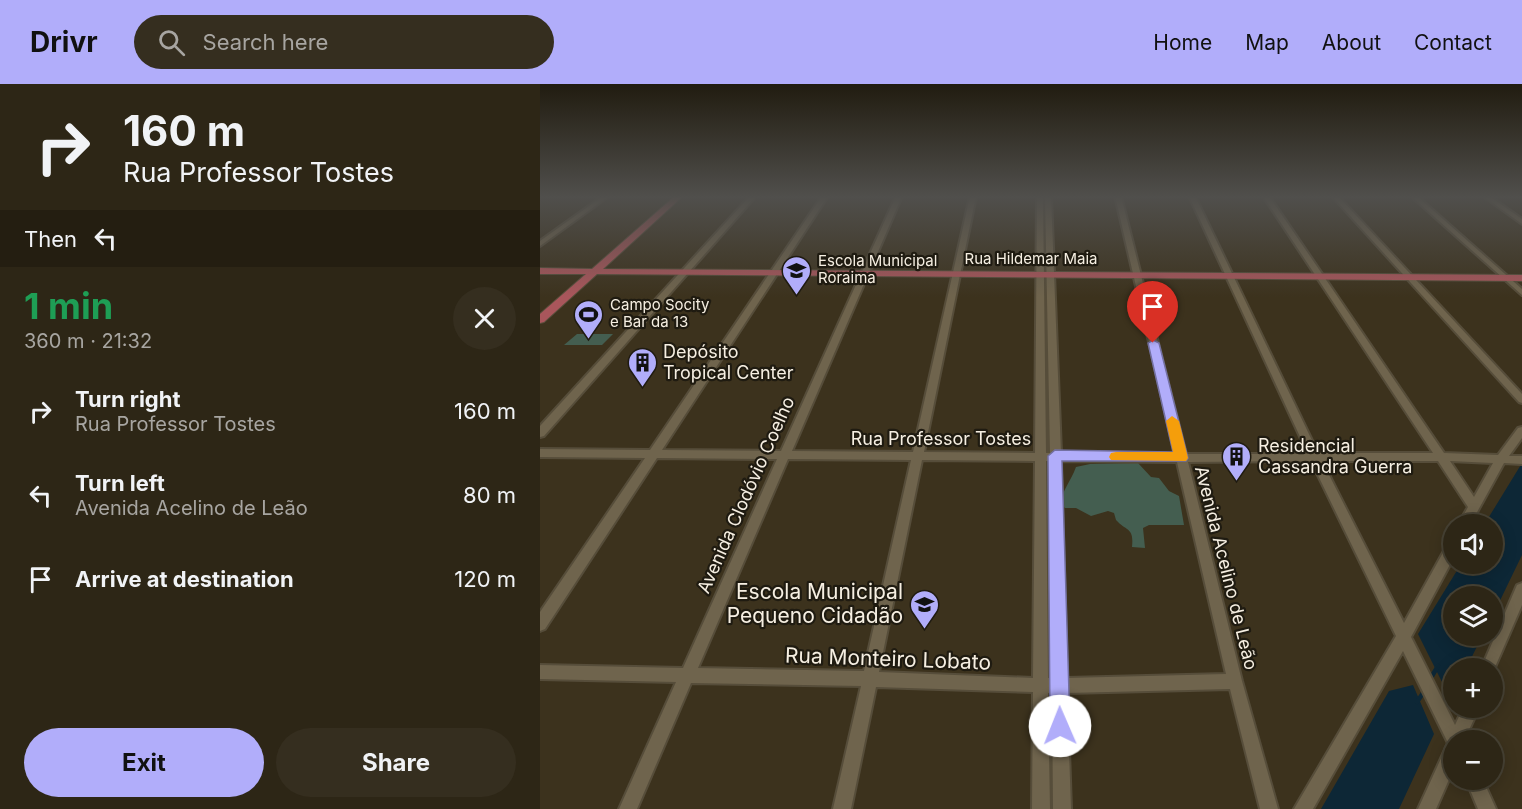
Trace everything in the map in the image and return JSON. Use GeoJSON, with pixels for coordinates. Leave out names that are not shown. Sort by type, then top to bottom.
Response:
{"type":"FeatureCollection","features":[{"type":"Feature","properties":{"kind":"main road"},"geometry":{"type":"LineString","coordinates":[[540,320],[642,230]]}},
{"type":"Feature","properties":{"kind":"main road","name":"Rua Hildemar Maia"},"geometry":{"type":"LineString","coordinates":[[540,271],[1516,279]]}},
{"type":"Feature","properties":{"kind":"street"},"geometry":{"type":"LineString","coordinates":[[540,244],[559,230]]}},
{"type":"Feature","properties":{"kind":"street"},"geometry":{"type":"LineString","coordinates":[[540,433],[722,230]]}},
{"type":"Feature","properties":{"kind":"street"},"geometry":{"type":"LineString","coordinates":[[540,624],[803,230]]}},
{"type":"Feature","properties":{"kind":"street","name":"Avenida Clodóvio Coelho"},"geometry":{"type":"LineString","coordinates":[[628,809],[884,230]]}},
{"type":"Feature","properties":{"kind":"street"},"geometry":{"type":"LineString","coordinates":[[842,809],[872,679],[966,230]]}},
{"type":"Feature","properties":{"kind":"street"},"geometry":{"type":"LineString","coordinates":[[1041,809],[1042,456],[1039,274],[1044,230]]}},
{"type":"Feature","properties":{"kind":"street"},"geometry":{"type":"LineString","coordinates":[[1046,230],[1051,274],[1054,352],[1062,809]]}},
{"type":"Feature","properties":{"kind":"street","name":"Avenida Acelino de Leão"},"geometry":{"type":"LineString","coordinates":[[1126,230],[1235,681],[1269,809]]}},
{"type":"Feature","properties":{"kind":"street"},"geometry":{"type":"LineString","coordinates":[[1208,230],[1314,456],[1450,730]]}},
{"type":"Feature","properties":{"kind":"street"},"geometry":{"type":"LineString","coordinates":[[1289,230],[1474,506]]}},
{"type":"Feature","properties":{"kind":"street"},"geometry":{"type":"LineString","coordinates":[[1365,230],[1522,400]]}},
{"type":"Feature","properties":{"kind":"street"},"geometry":{"type":"LineString","coordinates":[[1456,230],[1516,279]]}},
{"type":"Feature","properties":{"kind":"street"},"geometry":{"type":"LineString","coordinates":[[1459,230],[1516,279],[1522,292]]}},
{"type":"Feature","properties":{"kind":"street"},"geometry":{"type":"LineString","coordinates":[[1041,352],[1054,352]]}},
{"type":"Feature","properties":{"kind":"street"},"geometry":{"type":"LineString","coordinates":[[1470,514],[1500,460],[1522,431]]}},
{"type":"Feature","properties":{"kind":"street","name":"Rua Professor Tostes"},"geometry":{"type":"LineString","coordinates":[[540,453],[1181,458],[1314,456],[1519,460]]}},
{"type":"Feature","properties":{"kind":"street"},"geometry":{"type":"LineString","coordinates":[[1303,809],[1443,564]]}},
{"type":"Feature","properties":{"kind":"street"},"geometry":{"type":"LineString","coordinates":[[1493,658],[1522,589]]}},
{"type":"Feature","properties":{"kind":"street","name":"Rua Monteiro Lobato"},"geometry":{"type":"LineString","coordinates":[[540,672],[872,679],[1060,686],[1235,681]]}},
{"type":"Feature","properties":{"kind":"street"},"geometry":{"type":"LineString","coordinates":[[1427,809],[1443,773]]}},
{"type":"Feature","properties":{"kind":"street"},"geometry":{"type":"LineString","coordinates":[[1478,790],[1487,809]]}},
{"type":"Feature","properties":{"kind":"green space","name":"Campo Socity e Bar da 13"},"geometry":{"type":"Polygon","coordinates":[[[577,334],[613,334],[602,345],[564,345],[577,334]]]}},
{"type":"Feature","properties":{"kind":"green space"},"geometry":{"type":"Polygon","coordinates":[[[1138,463],[1151,477],[1159,478],[1169,491],[1179,496],[1184,525],[1149,525],[1143,528],[1145,548],[1132,547],[1131,533],[1116,520],[1114,513],[1108,511],[1091,516],[1076,508],[1065,508],[1060,503],[1076,467],[1090,464],[1138,463]]]}},
{"type":"Feature","properties":{"kind":"water"},"geometry":{"type":"Polygon","coordinates":[[[1522,463],[1522,555],[1503,594],[1503,586],[1447,586],[1455,574],[1503,574],[1503,514],[1491,514],[1522,463]]]}},
{"type":"Feature","properties":{"kind":"water"},"geometry":{"type":"Polygon","coordinates":[[[1443,593],[1443,646],[1477,646],[1471,658],[1443,658],[1443,684],[1418,634],[1443,593]]]}},
{"type":"Feature","properties":{"kind":"water"},"geometry":{"type":"Polygon","coordinates":[[[1413,685],[1434,734],[1399,809],[1321,809],[1389,691],[1413,685]]]}},
{"type":"Feature","properties":{"kind":"waterway"},"geometry":{"type":"LineString","coordinates":[[1429,681],[1438,666]]}},
{"type":"Feature","properties":{"kind":"waterway"},"geometry":{"type":"LineString","coordinates":[[1417,702],[1425,690]]}},
{"type":"Feature","properties":{"kind":"slow traffic"},"geometry":{"type":"LineString","coordinates":[[1116,457],[1181,458],[1172,421]]}},
{"type":"Feature","properties":{"kind":"place","name":"Escola Municipal Roraima"},"geometry":{"type":"Point","coordinates":[797,296]}},
{"type":"Feature","properties":{"kind":"place","name":"Campo Socity e Bar da 13"},"geometry":{"type":"Point","coordinates":[589,340]}},
{"type":"Feature","properties":{"kind":"place","name":"Depósito Tropical Center"},"geometry":{"type":"Point","coordinates":[642,388]}},
{"type":"Feature","properties":{"kind":"place","name":"Residencial Cassandra Guerra"},"geometry":{"type":"Point","coordinates":[1237,482]}},
{"type":"Feature","properties":{"kind":"place","name":"Escola Municipal Pequeno Cidadão"},"geometry":{"type":"Point","coordinates":[924,630]}},
{"type":"Feature","properties":{"kind":"route"},"geometry":{"type":"LineString","coordinates":[[1060,726],[1055,456],[1181,458],[1153,343]]}}]}
